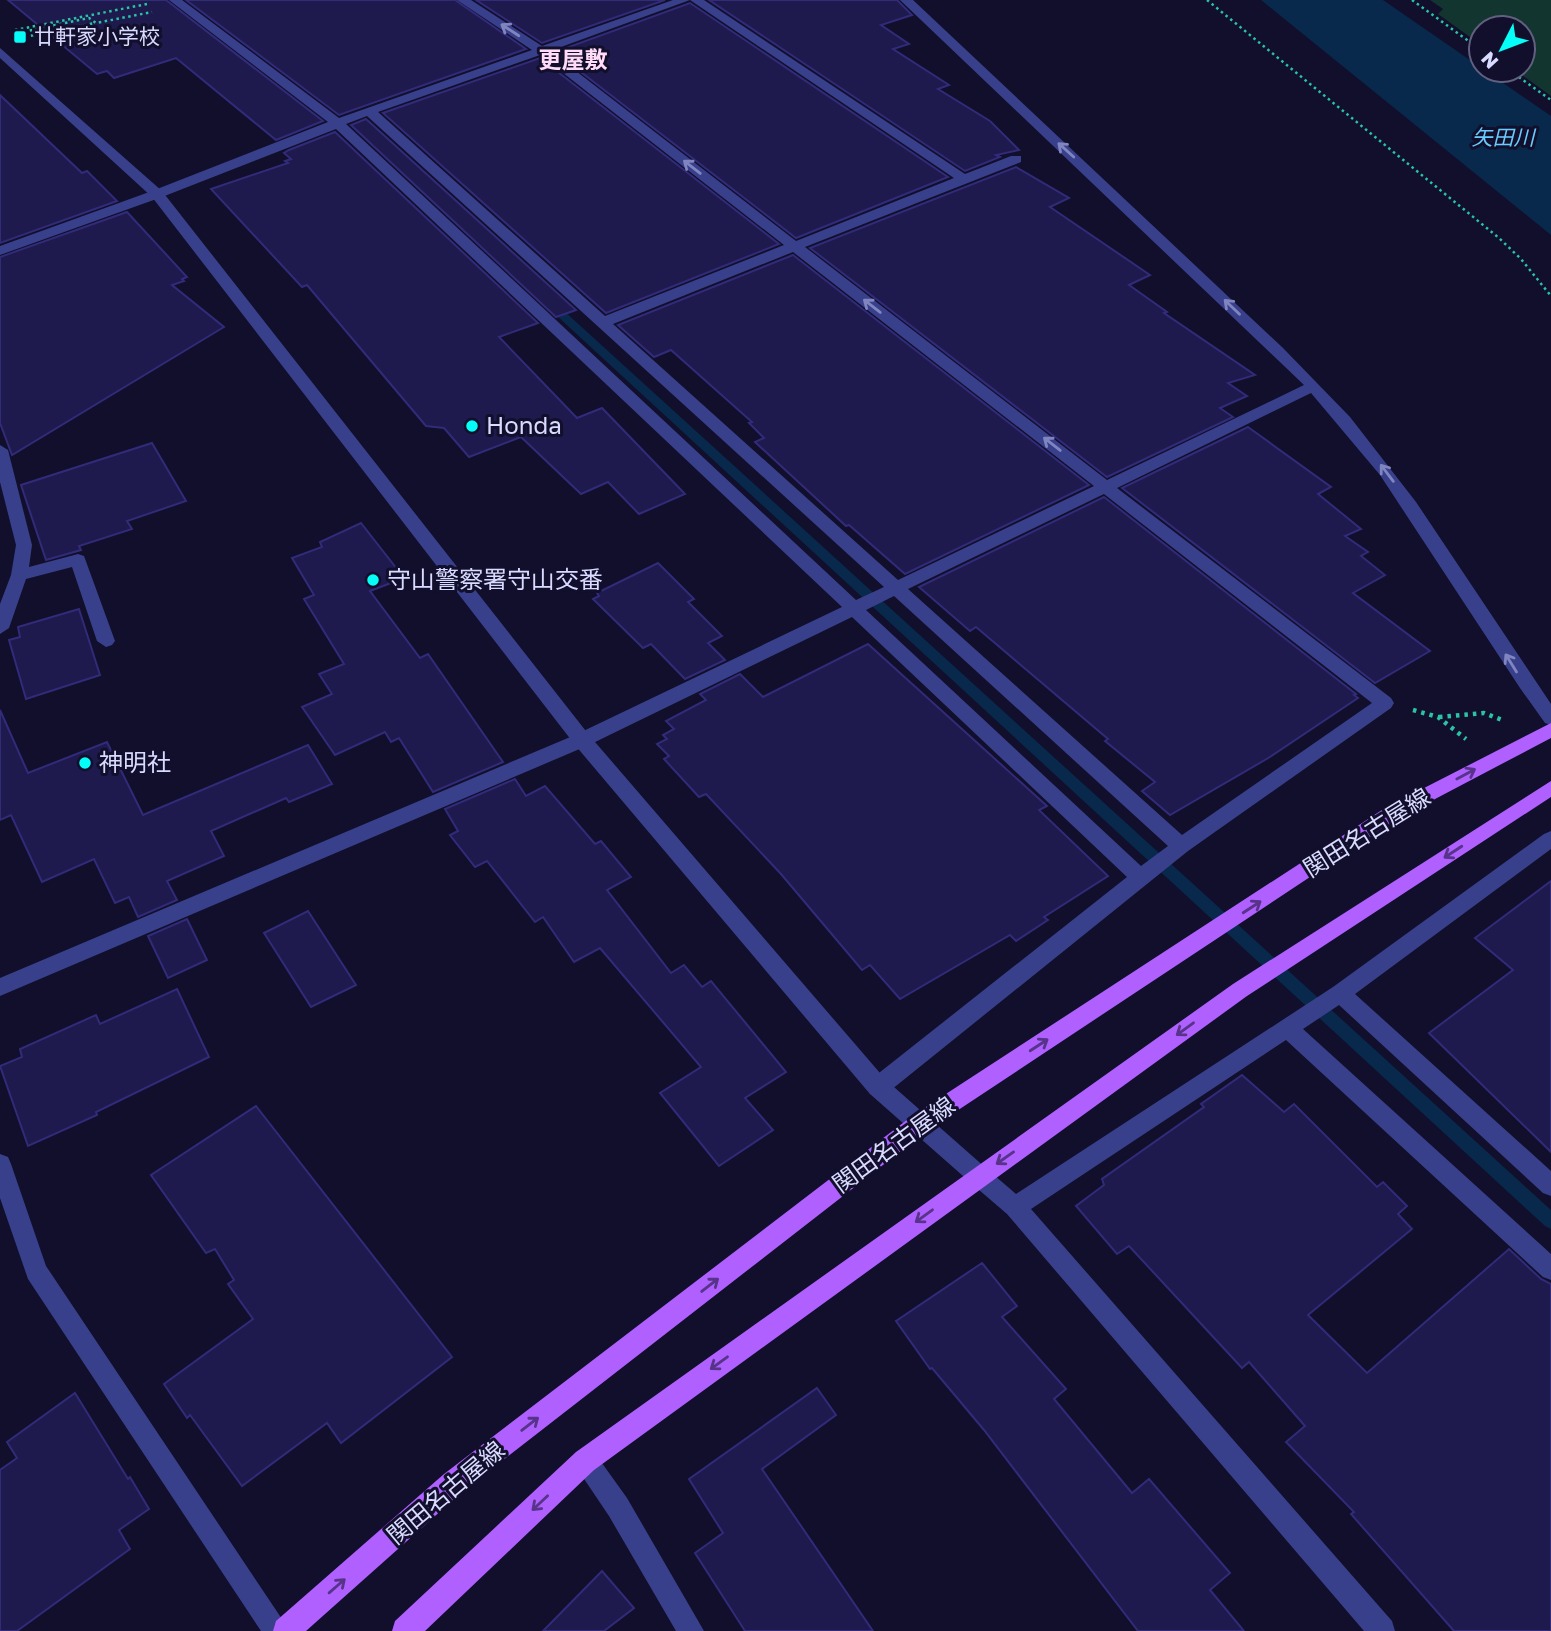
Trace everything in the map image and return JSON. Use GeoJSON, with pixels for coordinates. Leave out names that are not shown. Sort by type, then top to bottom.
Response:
{"type":"FeatureCollection","features":[{"type":"Feature","properties":{"kind":"main road","name":"関田名古屋線"},"geometry":{"type":"LineString","coordinates":[[286,1631],[453,1483],[920,1123],[1392,813],[1551,730]]}},
{"type":"Feature","properties":{"kind":"main road"},"geometry":{"type":"LineString","coordinates":[[405,1631],[585,1461],[1240,989],[1551,788]]}},
{"type":"Feature","properties":{"kind":"street"},"geometry":{"type":"LineString","coordinates":[[175,0],[337,123],[854,610],[1145,875]]}},
{"type":"Feature","properties":{"kind":"street"},"geometry":{"type":"LineString","coordinates":[[463,0],[542,51],[1385,703],[1178,848],[878,1087]]}},
{"type":"Feature","properties":{"kind":"street"},"geometry":{"type":"LineString","coordinates":[[0,251],[369,111],[684,0]]}},
{"type":"Feature","properties":{"kind":"street"},"geometry":{"type":"LineString","coordinates":[[696,0],[964,179]]}},
{"type":"Feature","properties":{"kind":"street"},"geometry":{"type":"LineString","coordinates":[[906,0],[1156,233],[1359,436],[1413,508],[1518,673],[1551,718]]}},
{"type":"Feature","properties":{"kind":"street"},"geometry":{"type":"LineString","coordinates":[[0,52],[156,194],[582,740],[878,1087],[1015,1207],[1382,1631]]}},
{"type":"Feature","properties":{"kind":"street"},"geometry":{"type":"LineString","coordinates":[[369,111],[898,589],[1178,848]]}},
{"type":"Feature","properties":{"kind":"street"},"geometry":{"type":"LineString","coordinates":[[604,323],[1016,159]]}},
{"type":"Feature","properties":{"kind":"street"},"geometry":{"type":"LineString","coordinates":[[0,987],[582,740],[1312,387]]}},
{"type":"Feature","properties":{"kind":"street"},"geometry":{"type":"LineString","coordinates":[[0,450],[24,545],[19,575],[0,628]]}},
{"type":"Feature","properties":{"kind":"street"},"geometry":{"type":"LineString","coordinates":[[19,575],[78,560],[106,641]]}},
{"type":"Feature","properties":{"kind":"street"},"geometry":{"type":"LineString","coordinates":[[1015,1207],[1337,994],[1551,839]]}},
{"type":"Feature","properties":{"kind":"street"},"geometry":{"type":"LineString","coordinates":[[1337,994],[1551,1186]]}},
{"type":"Feature","properties":{"kind":"street"},"geometry":{"type":"LineString","coordinates":[[1295,1022],[1551,1269]]}},
{"type":"Feature","properties":{"kind":"street"},"geometry":{"type":"LineString","coordinates":[[0,1164],[36,1271],[277,1631]]}},
{"type":"Feature","properties":{"kind":"street"},"geometry":{"type":"LineString","coordinates":[[585,1461],[618,1507],[691,1631]]}},
{"type":"Feature","properties":{"kind":"path"},"geometry":{"type":"LineString","coordinates":[[1207,0],[1499,239],[1521,259],[1551,296]]}},
{"type":"Feature","properties":{"kind":"path"},"geometry":{"type":"LineString","coordinates":[[1412,0],[1467,40]]}},
{"type":"Feature","properties":{"kind":"path"},"geometry":{"type":"LineString","coordinates":[[96,23],[89,18],[19,33],[10,31],[149,4]]}},
{"type":"Feature","properties":{"kind":"path"},"geometry":{"type":"LineString","coordinates":[[48,32],[156,11]]}},
{"type":"Feature","properties":{"kind":"path"},"geometry":{"type":"LineString","coordinates":[[1529,84],[1551,100]]}},
{"type":"Feature","properties":{"kind":"path"},"geometry":{"type":"LineString","coordinates":[[1438,717],[1485,713]]}},
{"type":"Feature","properties":{"kind":"green space"},"geometry":{"type":"Polygon","coordinates":[[[1430,0],[1551,0],[1551,96],[1534,84],[1537,84],[1537,14],[1467,14],[1467,35],[1438,14],[1443,9],[1430,0]]]}},
{"type":"Feature","properties":{"kind":"water","name":"矢田川"},"geometry":{"type":"Polygon","coordinates":[[[1261,0],[1383,0],[1467,58],[1467,84],[1505,84],[1551,116],[1551,235],[1261,0]]]}},
{"type":"Feature","properties":{"kind":"building"},"geometry":{"type":"Polygon","coordinates":[[[8,0],[166,0],[323,121],[276,140],[176,58],[114,78],[107,71],[97,74],[8,0]]]}},
{"type":"Feature","properties":{"kind":"building"},"geometry":{"type":"Polygon","coordinates":[[[186,0],[455,0],[526,49],[339,115],[186,0]]]}},
{"type":"Feature","properties":{"kind":"building"},"geometry":{"type":"Polygon","coordinates":[[[476,0],[665,0],[542,43],[476,0]]]}},
{"type":"Feature","properties":{"kind":"building"},"geometry":{"type":"Polygon","coordinates":[[[709,0],[897,0],[912,15],[881,25],[909,44],[893,49],[949,85],[938,89],[990,121],[1019,150],[996,155],[1000,157],[965,171],[709,0]]]}},
{"type":"Feature","properties":{"kind":"building"},"geometry":{"type":"Polygon","coordinates":[[[690,3],[948,177],[796,238],[555,52],[690,3]]]}},
{"type":"Feature","properties":{"kind":"building"},"geometry":{"type":"Polygon","coordinates":[[[540,58],[779,244],[606,313],[383,113],[540,58]]]}},
{"type":"Feature","properties":{"kind":"building"},"geometry":{"type":"Polygon","coordinates":[[[0,95],[82,173],[87,171],[117,201],[0,243],[0,95]]]}},
{"type":"Feature","properties":{"kind":"building"},"geometry":{"type":"Polygon","coordinates":[[[366,119],[576,310],[556,317],[351,125],[366,119]]]}},
{"type":"Feature","properties":{"kind":"building"},"geometry":{"type":"Polygon","coordinates":[[[335,132],[538,323],[499,337],[577,418],[602,408],[685,494],[639,514],[608,482],[581,494],[521,437],[469,457],[444,428],[426,426],[307,285],[302,287],[211,189],[288,163],[285,161],[291,159],[284,153],[335,132]]]}},
{"type":"Feature","properties":{"kind":"building"},"geometry":{"type":"Polygon","coordinates":[[[1016,167],[1069,198],[1050,207],[1150,275],[1129,285],[1167,312],[1164,313],[1255,375],[1228,383],[1247,396],[1220,408],[1233,417],[1107,477],[810,248],[1016,167]]]}},
{"type":"Feature","properties":{"kind":"building"},"geometry":{"type":"Polygon","coordinates":[[[127,212],[187,277],[182,279],[184,281],[172,285],[224,327],[12,455],[0,423],[0,257],[127,212]]]}},
{"type":"Feature","properties":{"kind":"building"},"geometry":{"type":"Polygon","coordinates":[[[793,255],[1089,485],[905,574],[849,525],[846,526],[755,442],[764,438],[749,423],[752,422],[671,350],[654,357],[618,325],[793,255]]]}},
{"type":"Feature","properties":{"kind":"building"},"geometry":{"type":"Polygon","coordinates":[[[1248,427],[1331,487],[1318,494],[1361,529],[1345,536],[1368,552],[1361,556],[1385,575],[1353,593],[1430,651],[1375,683],[1122,488],[1248,427]]]}},
{"type":"Feature","properties":{"kind":"building"},"geometry":{"type":"Polygon","coordinates":[[[152,443],[186,501],[127,521],[132,529],[79,546],[81,550],[46,560],[21,485],[152,443]]]}},
{"type":"Feature","properties":{"kind":"building"},"geometry":{"type":"Polygon","coordinates":[[[1104,497],[1358,698],[1270,757],[1170,815],[1142,791],[1155,782],[1105,741],[1108,739],[976,627],[970,631],[919,587],[1104,497]]]}},
{"type":"Feature","properties":{"kind":"building"},"geometry":{"type":"Polygon","coordinates":[[[361,523],[404,578],[370,591],[420,658],[428,654],[503,762],[433,792],[399,738],[391,742],[385,732],[335,755],[302,707],[332,694],[319,674],[344,664],[304,599],[314,595],[292,558],[322,547],[320,542],[361,523]]]}},
{"type":"Feature","properties":{"kind":"building"},"geometry":{"type":"Polygon","coordinates":[[[658,563],[694,599],[688,602],[722,636],[708,643],[725,660],[685,679],[651,644],[643,648],[593,599],[599,596],[597,593],[658,563]]]}},
{"type":"Feature","properties":{"kind":"building"},"geometry":{"type":"Polygon","coordinates":[[[79,609],[100,675],[26,699],[9,640],[20,637],[18,627],[79,609]]]}},
{"type":"Feature","properties":{"kind":"building"},"geometry":{"type":"Polygon","coordinates":[[[868,644],[1047,806],[1039,810],[1108,876],[1044,917],[1048,920],[1016,941],[1010,935],[900,999],[870,965],[862,970],[781,874],[706,794],[699,797],[664,759],[669,756],[657,744],[667,739],[663,735],[674,729],[666,721],[706,700],[700,694],[740,674],[763,697],[868,644]]]}},
{"type":"Feature","properties":{"kind":"building"},"geometry":{"type":"Polygon","coordinates":[[[0,710],[28,773],[107,742],[143,815],[308,745],[332,784],[289,802],[286,798],[211,831],[224,856],[167,881],[177,900],[138,917],[129,897],[115,903],[94,859],[42,882],[11,815],[0,820],[0,710]]]}},
{"type":"Feature","properties":{"kind":"building"},"geometry":{"type":"Polygon","coordinates":[[[515,779],[526,796],[545,786],[595,844],[601,841],[631,877],[607,890],[671,973],[684,965],[702,987],[711,981],[786,1072],[745,1098],[773,1130],[719,1166],[660,1093],[701,1067],[600,948],[574,962],[543,917],[535,922],[487,861],[475,867],[450,835],[458,831],[445,809],[515,779]]]}},
{"type":"Feature","properties":{"kind":"building"},"geometry":{"type":"Polygon","coordinates":[[[1551,881],[1551,1152],[1429,1033],[1513,970],[1475,938],[1551,881]]]}},
{"type":"Feature","properties":{"kind":"building"},"geometry":{"type":"Polygon","coordinates":[[[308,911],[356,985],[311,1007],[264,933],[308,911]]]}},
{"type":"Feature","properties":{"kind":"building"},"geometry":{"type":"Polygon","coordinates":[[[187,919],[207,960],[168,978],[148,936],[187,919]]]}},
{"type":"Feature","properties":{"kind":"building"},"geometry":{"type":"Polygon","coordinates":[[[177,989],[209,1057],[96,1112],[97,1115],[28,1146],[0,1066],[22,1057],[20,1049],[96,1015],[100,1024],[177,989]]]}},
{"type":"Feature","properties":{"kind":"building"},"geometry":{"type":"Polygon","coordinates":[[[1242,1075],[1284,1112],[1294,1104],[1377,1187],[1383,1182],[1407,1206],[1398,1214],[1412,1229],[1308,1315],[1367,1373],[1509,1249],[1541,1279],[1551,1284],[1551,1631],[1454,1631],[1351,1514],[1354,1512],[1286,1442],[1305,1426],[1249,1362],[1242,1368],[1129,1246],[1117,1254],[1076,1206],[1104,1185],[1102,1179],[1204,1107],[1201,1104],[1242,1075]]]}},
{"type":"Feature","properties":{"kind":"building"},"geometry":{"type":"Polygon","coordinates":[[[256,1106],[452,1357],[341,1443],[327,1423],[242,1486],[190,1415],[187,1418],[164,1384],[253,1319],[228,1284],[234,1280],[215,1249],[206,1253],[151,1175],[256,1106]]]}},
{"type":"Feature","properties":{"kind":"building"},"geometry":{"type":"Polygon","coordinates":[[[982,1263],[1017,1306],[1002,1317],[1066,1389],[1054,1399],[1132,1493],[1149,1479],[1230,1573],[1210,1590],[1244,1631],[1138,1631],[984,1430],[932,1368],[930,1369],[896,1321],[982,1263]]]}},
{"type":"Feature","properties":{"kind":"building"},"geometry":{"type":"Polygon","coordinates":[[[817,1388],[836,1415],[762,1469],[873,1631],[745,1631],[695,1553],[723,1533],[689,1479],[817,1388]]]}},
{"type":"Feature","properties":{"kind":"building"},"geometry":{"type":"Polygon","coordinates":[[[75,1393],[149,1509],[119,1530],[130,1549],[17,1631],[0,1631],[0,1470],[17,1458],[7,1442],[75,1393]]]}},
{"type":"Feature","properties":{"kind":"building"},"geometry":{"type":"Polygon","coordinates":[[[602,1571],[634,1608],[604,1631],[543,1631],[602,1571]]]}},
{"type":"Feature","properties":{"kind":"waterway"},"geometry":{"type":"LineString","coordinates":[[548,302],[1551,1221]]}},
{"type":"Feature","properties":{"kind":"place","name":"廿軒家小学校"},"geometry":{"type":"Point","coordinates":[20,37]}},
{"type":"Feature","properties":{"kind":"place","name":"Honda"},"geometry":{"type":"Point","coordinates":[472,426]}},
{"type":"Feature","properties":{"kind":"place","name":"守山警察署守山交番"},"geometry":{"type":"Point","coordinates":[373,580]}},
{"type":"Feature","properties":{"kind":"place","name":"神明社"},"geometry":{"type":"Point","coordinates":[85,763]}},
{"type":"Feature","properties":{"kind":"district","name":"更屋敷"},"geometry":{"type":"Point","coordinates":[573,60]}}]}
